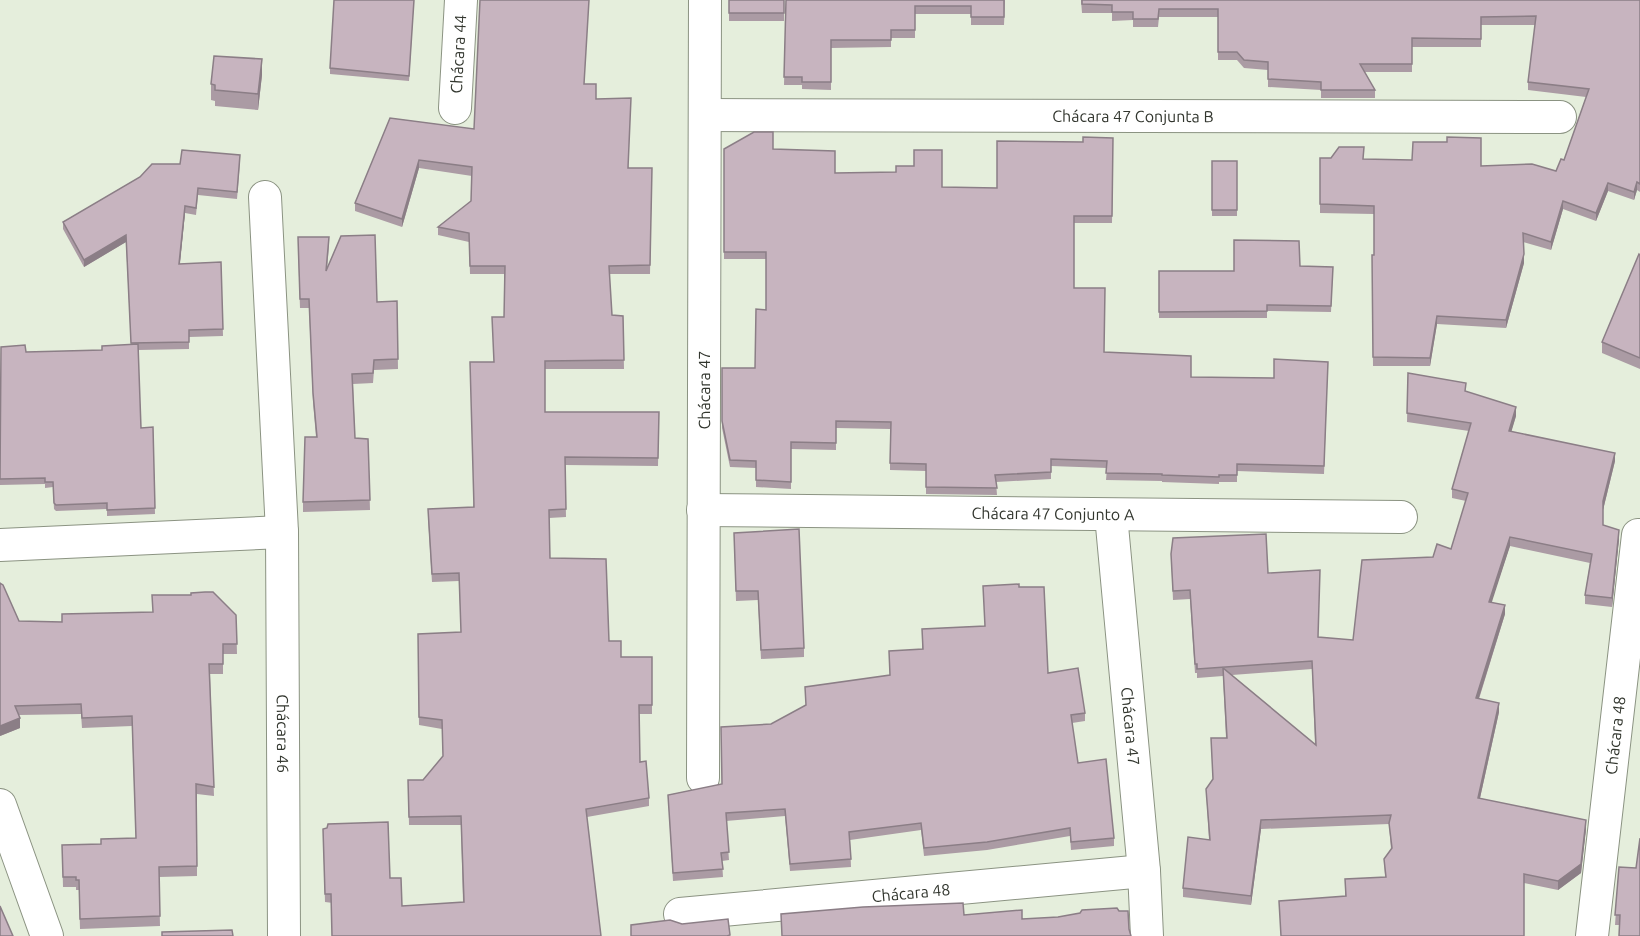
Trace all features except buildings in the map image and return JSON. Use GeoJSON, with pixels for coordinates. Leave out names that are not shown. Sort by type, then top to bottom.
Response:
{"type":"FeatureCollection","features":[{"type":"Feature","properties":{"kind":"street","name":"Chácara 44"},"geometry":{"type":"LineString","coordinates":[[455,108],[461,0]]}},
{"type":"Feature","properties":{"kind":"street","name":"Chácara 47"},"geometry":{"type":"LineString","coordinates":[[703,778],[705,0]]}},
{"type":"Feature","properties":{"kind":"street","name":"Chácara 47 Conjunta B"},"geometry":{"type":"LineString","coordinates":[[705,115],[1560,117]]}},
{"type":"Feature","properties":{"kind":"street","name":"Chácara 46"},"geometry":{"type":"LineString","coordinates":[[265,197],[282,532],[284,936]]}},
{"type":"Feature","properties":{"kind":"street","name":"Chácara 47 Conjunto A"},"geometry":{"type":"LineString","coordinates":[[703,510],[1401,517]]}},
{"type":"Feature","properties":{"kind":"street","name":"Chácara 47"},"geometry":{"type":"LineString","coordinates":[[1111,515],[1144,871],[1147,936]]}},
{"type":"Feature","properties":{"kind":"street"},"geometry":{"type":"LineString","coordinates":[[0,545],[282,532]]}},
{"type":"Feature","properties":{"kind":"street","name":"Chácara 48"},"geometry":{"type":"LineString","coordinates":[[1592,936],[1638,534]]}},
{"type":"Feature","properties":{"kind":"street"},"geometry":{"type":"LineString","coordinates":[[0,806],[46,936]]}},
{"type":"Feature","properties":{"kind":"street","name":"Chácara 48"},"geometry":{"type":"LineString","coordinates":[[680,914],[1144,871]]}}]}
